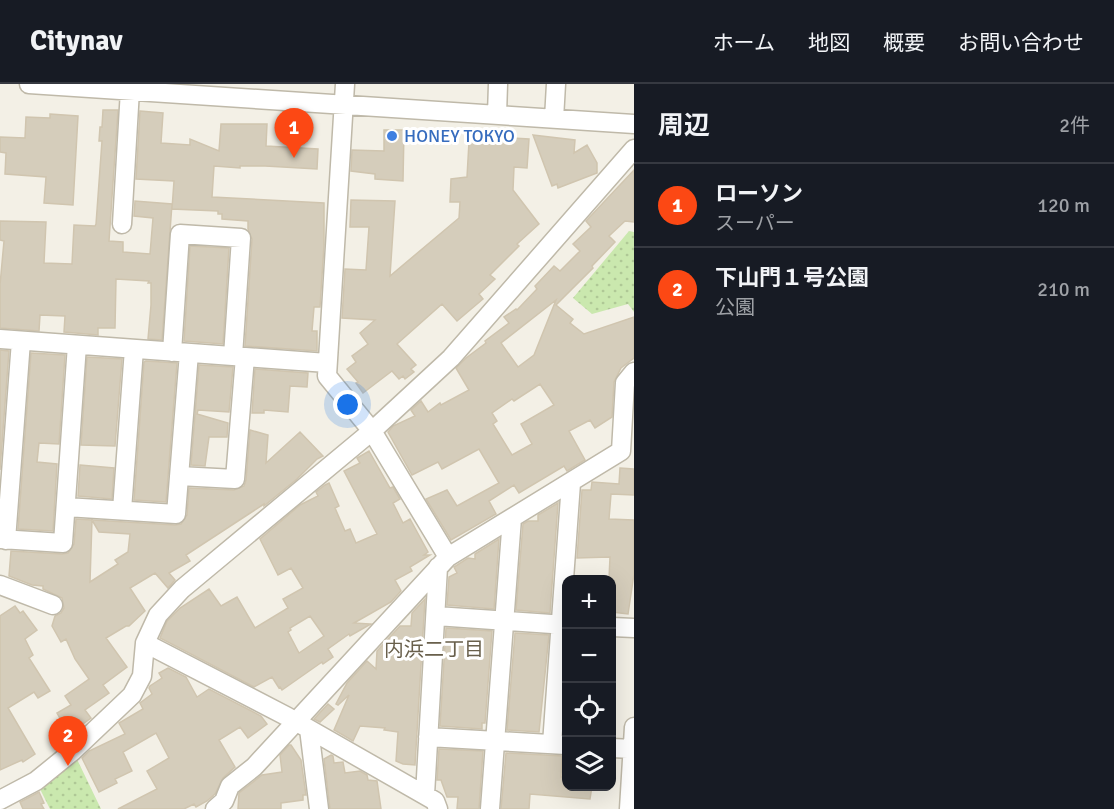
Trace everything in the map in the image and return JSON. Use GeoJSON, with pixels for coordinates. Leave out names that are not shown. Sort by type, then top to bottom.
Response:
{"type":"FeatureCollection","features":[{"type":"Feature","properties":{"kind":"street"},"geometry":{"type":"LineString","coordinates":[[29,84],[634,124]]}},
{"type":"Feature","properties":{"kind":"street"},"geometry":{"type":"LineString","coordinates":[[345,84],[327,376],[372,431],[443,562],[436,616],[425,795]]}},
{"type":"Feature","properties":{"kind":"street"},"geometry":{"type":"LineString","coordinates":[[497,115],[498,84]]}},
{"type":"Feature","properties":{"kind":"street"},"geometry":{"type":"LineString","coordinates":[[554,118],[556,84]]}},
{"type":"Feature","properties":{"kind":"street"},"geometry":{"type":"LineString","coordinates":[[122,224],[130,90]]}},
{"type":"Feature","properties":{"kind":"street"},"geometry":{"type":"LineString","coordinates":[[7,801],[73,751],[132,696],[142,676],[145,643],[158,615],[182,589],[372,431],[451,358],[634,149]]}},
{"type":"Feature","properties":{"kind":"street"},"geometry":{"type":"LineString","coordinates":[[66,507],[176,514],[179,476],[180,234],[241,238],[235,479],[179,476]]}},
{"type":"Feature","properties":{"kind":"street"},"geometry":{"type":"LineString","coordinates":[[0,339],[327,363]]}},
{"type":"Feature","properties":{"kind":"street"},"geometry":{"type":"LineString","coordinates":[[21,340],[3,539],[63,543],[76,345]]}},
{"type":"Feature","properties":{"kind":"street"},"geometry":{"type":"LineString","coordinates":[[122,510],[134,350]]}},
{"type":"Feature","properties":{"kind":"street"},"geometry":{"type":"LineString","coordinates":[[215,809],[224,801],[230,786],[302,725],[443,562],[621,451],[625,383],[634,372]]}},
{"type":"Feature","properties":{"kind":"street"},"geometry":{"type":"LineString","coordinates":[[566,575],[571,483]]}},
{"type":"Feature","properties":{"kind":"street"},"geometry":{"type":"LineString","coordinates":[[490,809],[512,518]]}},
{"type":"Feature","properties":{"kind":"street"},"geometry":{"type":"LineString","coordinates":[[0,585],[53,605]]}},
{"type":"Feature","properties":{"kind":"street"},"geometry":{"type":"LineString","coordinates":[[436,616],[562,625]]}},
{"type":"Feature","properties":{"kind":"street"},"geometry":{"type":"LineString","coordinates":[[616,627],[634,628]]}},
{"type":"Feature","properties":{"kind":"street"},"geometry":{"type":"LineString","coordinates":[[428,737],[559,745],[563,629]]}},
{"type":"Feature","properties":{"kind":"street"},"geometry":{"type":"LineString","coordinates":[[145,643],[302,725],[435,801],[438,809]]}},
{"type":"Feature","properties":{"kind":"street"},"geometry":{"type":"LineString","coordinates":[[302,725],[319,809]]}},
{"type":"Feature","properties":{"kind":"street"},"geometry":{"type":"LineString","coordinates":[[629,809],[634,727]]}},
{"type":"Feature","properties":{"kind":"street"},"geometry":{"type":"LineString","coordinates":[[616,748],[633,749]]}},
{"type":"Feature","properties":{"kind":"green space"},"geometry":{"type":"Polygon","coordinates":[[[629,231],[634,232],[634,312],[628,304],[592,314],[573,298],[629,231]]]}},
{"type":"Feature","properties":{"kind":"green space"},"geometry":{"type":"Polygon","coordinates":[[[73,751],[101,809],[50,809],[36,781],[73,751]]]}},
{"type":"Feature","properties":{"kind":"building"},"geometry":{"type":"Polygon","coordinates":[[[103,110],[118,110],[109,241],[123,242],[123,252],[150,254],[153,218],[134,216],[135,201],[172,204],[162,340],[148,339],[151,305],[151,283],[148,283],[149,281],[116,279],[115,328],[98,328],[98,335],[64,332],[65,316],[40,315],[39,331],[0,328],[0,285],[4,241],[0,240],[0,221],[46,222],[44,263],[72,264],[74,225],[95,226],[96,224],[102,141],[99,141],[103,110]]]}},
{"type":"Feature","properties":{"kind":"building"},"geometry":{"type":"Polygon","coordinates":[[[140,111],[163,113],[161,143],[190,145],[190,139],[219,151],[221,124],[267,124],[266,146],[318,149],[317,169],[214,166],[212,197],[324,203],[320,307],[314,307],[312,331],[317,331],[317,351],[245,346],[252,239],[248,221],[222,219],[222,214],[218,214],[218,211],[172,209],[174,181],[136,179],[140,111]]]}},
{"type":"Feature","properties":{"kind":"building"},"geometry":{"type":"Polygon","coordinates":[[[50,114],[78,116],[73,205],[44,203],[46,177],[5,174],[6,153],[0,152],[0,137],[25,138],[26,117],[50,118],[50,114]]]}},
{"type":"Feature","properties":{"kind":"building"},"geometry":{"type":"Polygon","coordinates":[[[384,130],[404,130],[403,181],[375,179],[375,174],[351,171],[352,150],[384,151],[384,130]]]}},
{"type":"Feature","properties":{"kind":"building"},"geometry":{"type":"Polygon","coordinates":[[[533,135],[575,140],[574,153],[587,145],[597,163],[597,173],[558,188],[557,184],[552,186],[533,135]]]}},
{"type":"Feature","properties":{"kind":"building"},"geometry":{"type":"Polygon","coordinates":[[[478,136],[529,139],[527,168],[514,167],[513,190],[539,224],[517,244],[519,246],[490,275],[495,279],[479,294],[483,299],[457,321],[442,304],[397,344],[416,365],[411,369],[414,372],[405,379],[403,376],[399,379],[392,371],[363,393],[356,383],[358,382],[347,369],[356,362],[352,356],[368,344],[360,333],[375,320],[342,318],[345,269],[366,270],[369,227],[350,227],[351,200],[395,201],[390,276],[459,218],[460,202],[450,202],[451,179],[467,177],[469,142],[477,142],[478,136]]]}},
{"type":"Feature","properties":{"kind":"building"},"geometry":{"type":"Polygon","coordinates":[[[634,170],[634,222],[625,221],[609,236],[615,242],[556,305],[573,319],[570,323],[584,334],[634,317],[634,358],[621,368],[614,382],[612,417],[595,428],[590,420],[569,431],[585,460],[567,471],[564,466],[519,493],[514,485],[489,501],[496,514],[451,540],[426,499],[447,490],[457,506],[499,483],[479,449],[442,469],[438,462],[412,475],[388,432],[393,426],[415,416],[411,410],[421,401],[428,412],[440,403],[441,405],[469,390],[456,368],[486,343],[485,341],[509,323],[504,317],[517,310],[554,266],[560,271],[580,251],[573,244],[591,227],[586,221],[634,170]],[[556,300],[501,343],[518,367],[534,355],[556,300]],[[540,384],[492,413],[497,421],[493,424],[512,455],[532,444],[521,424],[554,405],[540,384]]]}},
{"type":"Feature","properties":{"kind":"building"},"geometry":{"type":"Polygon","coordinates":[[[190,246],[229,248],[223,344],[184,341],[190,246]]]}},
{"type":"Feature","properties":{"kind":"building"},"geometry":{"type":"Polygon","coordinates":[[[0,350],[9,351],[0,470],[0,350]]]}},
{"type":"Feature","properties":{"kind":"building"},"geometry":{"type":"Polygon","coordinates":[[[31,353],[65,355],[59,444],[39,443],[37,462],[57,464],[53,531],[18,529],[31,353]]]}},
{"type":"Feature","properties":{"kind":"building"},"geometry":{"type":"Polygon","coordinates":[[[87,357],[122,359],[115,446],[81,445],[87,357]]]}},
{"type":"Feature","properties":{"kind":"building"},"geometry":{"type":"Polygon","coordinates":[[[144,362],[177,363],[166,502],[134,500],[144,362]]]}},
{"type":"Feature","properties":{"kind":"building"},"geometry":{"type":"Polygon","coordinates":[[[199,365],[233,367],[229,412],[198,410],[197,414],[228,423],[227,437],[209,437],[205,466],[191,465],[199,365]]]}},
{"type":"Feature","properties":{"kind":"building"},"geometry":{"type":"Polygon","coordinates":[[[255,369],[308,373],[307,387],[290,386],[288,412],[264,410],[264,413],[252,413],[255,369]]]}},
{"type":"Feature","properties":{"kind":"building"},"geometry":{"type":"Polygon","coordinates":[[[250,430],[268,435],[266,463],[300,432],[323,456],[264,506],[264,504],[186,555],[190,561],[169,573],[175,580],[168,588],[155,573],[130,588],[145,611],[129,626],[106,638],[127,667],[103,685],[109,693],[85,710],[91,718],[69,734],[57,713],[71,705],[65,696],[89,679],[75,659],[66,639],[61,642],[52,626],[55,616],[64,608],[62,598],[43,589],[43,586],[32,585],[9,576],[11,551],[68,553],[74,544],[76,519],[181,524],[187,515],[189,488],[234,490],[244,486],[250,430]],[[92,520],[90,582],[118,564],[115,560],[128,552],[130,534],[99,532],[92,520]]]}},
{"type":"Feature","properties":{"kind":"building"},"geometry":{"type":"Polygon","coordinates":[[[369,451],[390,488],[393,487],[400,499],[393,503],[403,523],[410,519],[428,552],[424,555],[430,555],[410,567],[412,571],[395,580],[401,591],[391,602],[354,623],[371,624],[350,636],[349,634],[328,649],[333,657],[282,690],[272,677],[254,687],[160,638],[167,621],[180,608],[209,589],[221,606],[237,597],[255,628],[288,608],[283,599],[303,588],[291,568],[278,575],[260,539],[300,505],[318,496],[316,492],[329,483],[339,506],[335,508],[345,531],[350,529],[356,543],[377,534],[344,471],[360,463],[357,458],[369,451]],[[310,616],[290,628],[288,632],[299,653],[324,636],[310,616]]]}},
{"type":"Feature","properties":{"kind":"building"},"geometry":{"type":"Polygon","coordinates":[[[80,465],[114,468],[112,499],[78,496],[80,465]]]}},
{"type":"Feature","properties":{"kind":"building"},"geometry":{"type":"Polygon","coordinates":[[[620,468],[634,469],[634,495],[611,494],[609,519],[634,520],[634,574],[628,614],[616,612],[616,575],[609,575],[610,557],[577,558],[582,490],[591,490],[592,482],[619,484],[620,468]]]}},
{"type":"Feature","properties":{"kind":"building"},"geometry":{"type":"Polygon","coordinates":[[[558,503],[550,613],[516,610],[523,524],[528,521],[538,521],[538,515],[558,503]]]}},
{"type":"Feature","properties":{"kind":"building"},"geometry":{"type":"Polygon","coordinates":[[[499,539],[494,609],[447,605],[449,577],[457,573],[454,567],[468,558],[475,559],[475,554],[499,539]]]}},
{"type":"Feature","properties":{"kind":"building"},"geometry":{"type":"Polygon","coordinates":[[[425,599],[415,765],[403,764],[396,761],[398,732],[384,730],[385,728],[360,726],[353,741],[334,730],[349,695],[338,705],[336,704],[347,683],[367,661],[376,669],[377,651],[400,626],[411,626],[412,613],[425,599]]]}},
{"type":"Feature","properties":{"kind":"building"},"geometry":{"type":"Polygon","coordinates":[[[15,606],[20,613],[23,611],[37,630],[25,639],[33,655],[29,658],[50,691],[38,698],[34,692],[8,708],[35,754],[23,762],[22,760],[0,770],[0,616],[15,606]]]}},
{"type":"Feature","properties":{"kind":"building"},"geometry":{"type":"Polygon","coordinates":[[[446,628],[492,631],[485,723],[482,723],[482,729],[440,726],[446,628]]]}},
{"type":"Feature","properties":{"kind":"building"},"geometry":{"type":"Polygon","coordinates":[[[515,633],[549,635],[539,732],[507,730],[515,633]]]}},
{"type":"Feature","properties":{"kind":"building"},"geometry":{"type":"Polygon","coordinates":[[[168,668],[186,677],[197,697],[209,689],[261,716],[267,724],[248,738],[240,727],[219,740],[235,767],[223,778],[215,794],[207,801],[196,807],[194,804],[184,809],[118,809],[157,789],[147,771],[169,758],[156,733],[123,752],[132,771],[115,779],[117,783],[99,792],[82,758],[89,751],[125,734],[119,723],[143,709],[140,703],[152,694],[150,686],[162,678],[159,673],[168,668]]]}},
{"type":"Feature","properties":{"kind":"building"},"geometry":{"type":"Polygon","coordinates":[[[328,704],[334,709],[320,722],[314,719],[328,704]]]}},
{"type":"Feature","properties":{"kind":"building"},"geometry":{"type":"Polygon","coordinates":[[[289,745],[301,760],[306,795],[303,795],[303,800],[281,803],[281,809],[238,809],[239,793],[262,775],[282,772],[280,755],[289,745]]]}},
{"type":"Feature","properties":{"kind":"building"},"geometry":{"type":"Polygon","coordinates":[[[439,749],[483,751],[479,809],[457,809],[458,797],[447,797],[441,780],[437,780],[439,749]]]}},
{"type":"Feature","properties":{"kind":"building"},"geometry":{"type":"Polygon","coordinates":[[[506,753],[562,756],[562,791],[591,791],[590,799],[530,794],[529,809],[501,809],[506,753]]]}},
{"type":"Feature","properties":{"kind":"building"},"geometry":{"type":"Polygon","coordinates":[[[331,755],[334,763],[343,762],[345,773],[360,771],[367,775],[368,780],[377,781],[381,809],[330,809],[324,759],[331,755]]]}},
{"type":"Feature","properties":{"kind":"building"},"geometry":{"type":"Polygon","coordinates":[[[39,792],[44,809],[23,809],[20,802],[39,792]]]}},
{"type":"Feature","properties":{"kind":"place","name":"HONEY TOKYO"},"geometry":{"type":"Point","coordinates":[392,136]}},
{"type":"Feature","properties":{"kind":"place","name":"ローソン"},"geometry":{"type":"Point","coordinates":[294,158]}},
{"type":"Feature","properties":{"kind":"place","name":"下山門１号公園"},"geometry":{"type":"Point","coordinates":[68,766]}},
{"type":"Feature","properties":{"kind":"district","name":"内浜二丁目"},"geometry":{"type":"Point","coordinates":[434,649]}}]}
